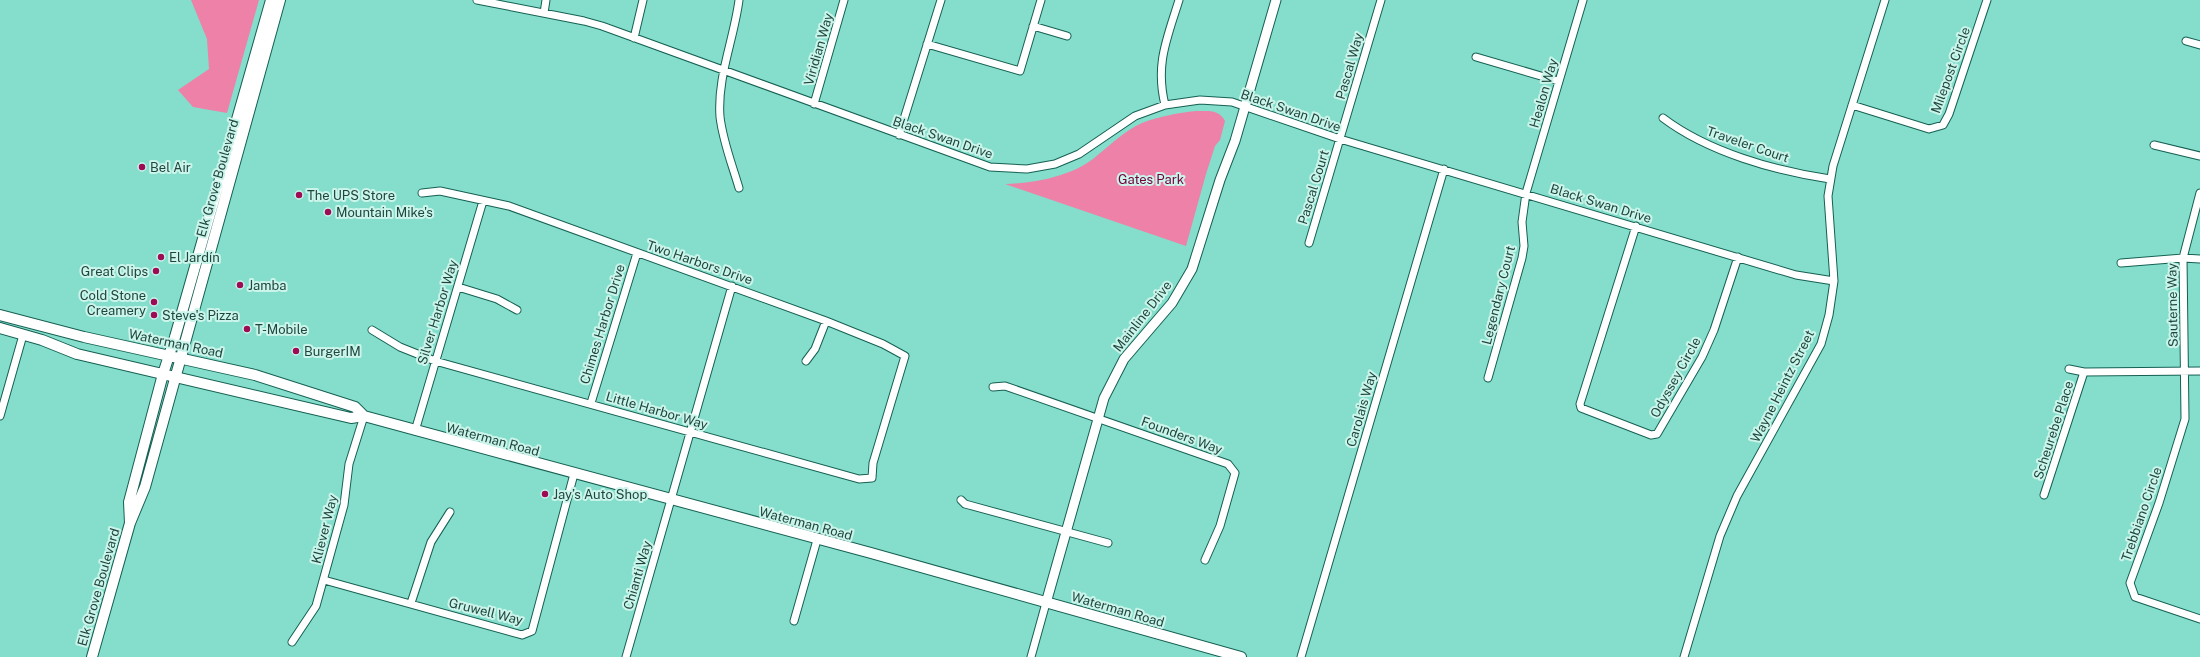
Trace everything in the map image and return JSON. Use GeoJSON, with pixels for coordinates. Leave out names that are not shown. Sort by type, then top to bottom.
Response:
{"type":"FeatureCollection","features":[{"type":"Feature","properties":{"kind":"main road","name":"Elk Grove Boulevard"},"geometry":{"type":"LineString","coordinates":[[130,523],[129,502],[163,374],[271,0]]}},
{"type":"Feature","properties":{"kind":"main road","name":"Elk Grove Boulevard"},"geometry":{"type":"LineString","coordinates":[[92,657],[130,523],[145,487],[280,0]]}},
{"type":"Feature","properties":{"kind":"main road","name":"Waterman Road"},"geometry":{"type":"LineString","coordinates":[[0,315],[115,344],[265,377],[355,407],[364,416]]}},
{"type":"Feature","properties":{"kind":"main road"},"geometry":{"type":"LineString","coordinates":[[0,322],[11,325],[26,322]]}},
{"type":"Feature","properties":{"kind":"main road","name":"Waterman Road"},"geometry":{"type":"LineString","coordinates":[[0,328],[76,354],[351,418],[364,416],[1046,602],[1241,657]]}},
{"type":"Feature","properties":{"kind":"main road"},"geometry":{"type":"LineString","coordinates":[[23,335],[35,332],[104,347],[115,344]]}},
{"type":"Feature","properties":{"kind":"street","name":"Black Swan Drive"},"geometry":{"type":"LineString","coordinates":[[477,0],[584,21],[990,167],[1027,169],[1055,164],[1079,154],[1135,116],[1166,105],[1200,100],[1216,100],[1246,105],[1340,139],[1526,193],[1796,275],[1834,282]]}},
{"type":"Feature","properties":{"kind":"street"},"geometry":{"type":"LineString","coordinates":[[544,13],[546,0]]}},
{"type":"Feature","properties":{"kind":"street"},"geometry":{"type":"LineString","coordinates":[[634,38],[643,0]]}},
{"type":"Feature","properties":{"kind":"street"},"geometry":{"type":"LineString","coordinates":[[739,0],[724,71],[720,117],[723,137],[739,188]]}},
{"type":"Feature","properties":{"kind":"street","name":"Viridian Way"},"geometry":{"type":"LineString","coordinates":[[814,104],[844,0]]}},
{"type":"Feature","properties":{"kind":"street"},"geometry":{"type":"LineString","coordinates":[[899,135],[941,0]]}},
{"type":"Feature","properties":{"kind":"street"},"geometry":{"type":"LineString","coordinates":[[927,44],[1020,71],[1041,0]]}},
{"type":"Feature","properties":{"kind":"street"},"geometry":{"type":"LineString","coordinates":[[1166,105],[1161,88],[1161,64],[1178,0]]}},
{"type":"Feature","properties":{"kind":"street","name":"Mainline Drive"},"geometry":{"type":"LineString","coordinates":[[1046,602],[1097,417],[1112,379],[1124,359],[1172,303],[1192,268],[1246,105],[1276,0]]}},
{"type":"Feature","properties":{"kind":"street","name":"Pascal Way"},"geometry":{"type":"LineString","coordinates":[[1340,139],[1381,0]]}},
{"type":"Feature","properties":{"kind":"street","name":"Healon Way"},"geometry":{"type":"LineString","coordinates":[[1526,193],[1583,0]]}},
{"type":"Feature","properties":{"kind":"street","name":"Wayne Heintz Street"},"geometry":{"type":"LineString","coordinates":[[1684,657],[1720,536],[1737,496],[1821,344],[1829,315],[1834,282],[1828,196],[1830,179],[1885,0]]}},
{"type":"Feature","properties":{"kind":"street","name":"Milepost Circle"},"geometry":{"type":"LineString","coordinates":[[1852,105],[1929,129],[1943,125],[1949,114],[1987,0]]}},
{"type":"Feature","properties":{"kind":"street"},"geometry":{"type":"LineString","coordinates":[[1033,26],[1066,36]]}},
{"type":"Feature","properties":{"kind":"street"},"geometry":{"type":"LineString","coordinates":[[2186,41],[2200,45]]}},
{"type":"Feature","properties":{"kind":"street"},"geometry":{"type":"LineString","coordinates":[[1476,57],[1558,81]]}},
{"type":"Feature","properties":{"kind":"street","name":"Traveler Court"},"geometry":{"type":"LineString","coordinates":[[1662,118],[1681,131],[1705,144],[1801,175],[1830,179]]}},
{"type":"Feature","properties":{"kind":"street","name":"Pascal Court"},"geometry":{"type":"LineString","coordinates":[[1309,243],[1340,139]]}},
{"type":"Feature","properties":{"kind":"street"},"geometry":{"type":"LineString","coordinates":[[2154,145],[2200,156]]}},
{"type":"Feature","properties":{"kind":"street","name":"Carolais Way"},"geometry":{"type":"LineString","coordinates":[[1301,657],[1444,169]]}},
{"type":"Feature","properties":{"kind":"street","name":"Two Harbors Drive"},"geometry":{"type":"LineString","coordinates":[[422,193],[440,191],[509,206],[826,321],[883,344],[904,356],[873,463],[872,478]]}},
{"type":"Feature","properties":{"kind":"street","name":"Legendary Court"},"geometry":{"type":"LineString","coordinates":[[1488,378],[1522,258],[1524,246],[1522,222],[1526,193]]}},
{"type":"Feature","properties":{"kind":"street","name":"Sauterne Way"},"geometry":{"type":"LineString","coordinates":[[2186,370],[2183,258],[2200,193]]}},
{"type":"Feature","properties":{"kind":"street","name":"Silver Harbor Way"},"geometry":{"type":"LineString","coordinates":[[415,431],[484,201]]}},
{"type":"Feature","properties":{"kind":"street","name":"Odyssey Circle"},"geometry":{"type":"LineString","coordinates":[[1636,226],[1580,404],[1581,408],[1651,435],[1657,434],[1702,357],[1714,330],[1738,257]]}},
{"type":"Feature","properties":{"kind":"street","name":"Chimes Harbor Drive"},"geometry":{"type":"LineString","coordinates":[[591,403],[637,253]]}},
{"type":"Feature","properties":{"kind":"street"},"geometry":{"type":"LineString","coordinates":[[2121,263],[2183,258],[2200,259]]}},
{"type":"Feature","properties":{"kind":"street","name":"Chianti Way"},"geometry":{"type":"LineString","coordinates":[[626,657],[732,286]]}},
{"type":"Feature","properties":{"kind":"street"},"geometry":{"type":"LineString","coordinates":[[458,287],[497,299],[517,310]]}},
{"type":"Feature","properties":{"kind":"street"},"geometry":{"type":"LineString","coordinates":[[806,361],[815,349],[826,321]]}},
{"type":"Feature","properties":{"kind":"street","name":"Little Harbor Way"},"geometry":{"type":"LineString","coordinates":[[372,330],[400,347],[435,361],[591,403],[690,433],[859,479],[872,478]]}},
{"type":"Feature","properties":{"kind":"street"},"geometry":{"type":"LineString","coordinates":[[0,416],[1,406],[23,335]]}},
{"type":"Feature","properties":{"kind":"street"},"geometry":{"type":"LineString","coordinates":[[2070,370],[2084,372],[2200,371]]}},
{"type":"Feature","properties":{"kind":"street","name":"Trebbiano Circle"},"geometry":{"type":"LineString","coordinates":[[2186,370],[2185,419],[2159,503],[2130,583],[2135,597],[2200,619]]}},
{"type":"Feature","properties":{"kind":"street","name":"Scheurebe Place"},"geometry":{"type":"LineString","coordinates":[[2044,494],[2084,372]]}},
{"type":"Feature","properties":{"kind":"street"},"geometry":{"type":"LineString","coordinates":[[993,387],[1005,386],[1097,417]]}},
{"type":"Feature","properties":{"kind":"street","name":"Kliever Way"},"geometry":{"type":"LineString","coordinates":[[292,642],[316,606],[344,505],[349,464],[364,416]]}},
{"type":"Feature","properties":{"kind":"street","name":"Founders Way"},"geometry":{"type":"LineString","coordinates":[[1097,417],[1228,464],[1235,473],[1220,526],[1205,560]]}},
{"type":"Feature","properties":{"kind":"street","name":"Gruwell Way"},"geometry":{"type":"LineString","coordinates":[[324,580],[522,635],[532,631],[574,474]]}},
{"type":"Feature","properties":{"kind":"street"},"geometry":{"type":"LineString","coordinates":[[961,500],[965,504],[1108,543]]}},
{"type":"Feature","properties":{"kind":"street"},"geometry":{"type":"LineString","coordinates":[[411,603],[431,542],[450,512]]}},
{"type":"Feature","properties":{"kind":"street"},"geometry":{"type":"LineString","coordinates":[[794,621],[817,540]]}},
{"type":"Feature","properties":{"kind":"street"},"geometry":{"type":"LineString","coordinates":[[1030,657],[1046,602]]}},
{"type":"Feature","properties":{"kind":"green space"},"geometry":{"type":"Polygon","coordinates":[[[191,0],[259,0],[227,113],[193,107],[178,90],[209,69],[207,39],[191,0]]]}},
{"type":"Feature","properties":{"kind":"green space","name":"Gates Park"},"geometry":{"type":"Polygon","coordinates":[[[1196,111],[1209,111],[1220,114],[1225,121],[1220,140],[1215,146],[1206,174],[1186,246],[1005,184],[1028,182],[1062,175],[1084,165],[1093,159],[1135,126],[1156,118],[1196,111]]]}},
{"type":"Feature","properties":{"kind":"place","name":"Bel Air"},"geometry":{"type":"Point","coordinates":[142,167]}},
{"type":"Feature","properties":{"kind":"place","name":"The UPS Store"},"geometry":{"type":"Point","coordinates":[299,195]}},
{"type":"Feature","properties":{"kind":"place","name":"Mountain Mike's"},"geometry":{"type":"Point","coordinates":[328,212]}},
{"type":"Feature","properties":{"kind":"place","name":"El Jardín"},"geometry":{"type":"Point","coordinates":[161,257]}},
{"type":"Feature","properties":{"kind":"place","name":"Great Clips"},"geometry":{"type":"Point","coordinates":[156,271]}},
{"type":"Feature","properties":{"kind":"place","name":"Jamba"},"geometry":{"type":"Point","coordinates":[240,285]}},
{"type":"Feature","properties":{"kind":"place","name":"Cold Stone Creamery"},"geometry":{"type":"Point","coordinates":[154,302]}},
{"type":"Feature","properties":{"kind":"place","name":"Steve's Pizza"},"geometry":{"type":"Point","coordinates":[154,315]}},
{"type":"Feature","properties":{"kind":"place","name":"T-Mobile"},"geometry":{"type":"Point","coordinates":[247,329]}},
{"type":"Feature","properties":{"kind":"place","name":"BurgerIM"},"geometry":{"type":"Point","coordinates":[296,351]}},
{"type":"Feature","properties":{"kind":"place","name":"Jay’s Auto Shop"},"geometry":{"type":"Point","coordinates":[545,494]}}]}
